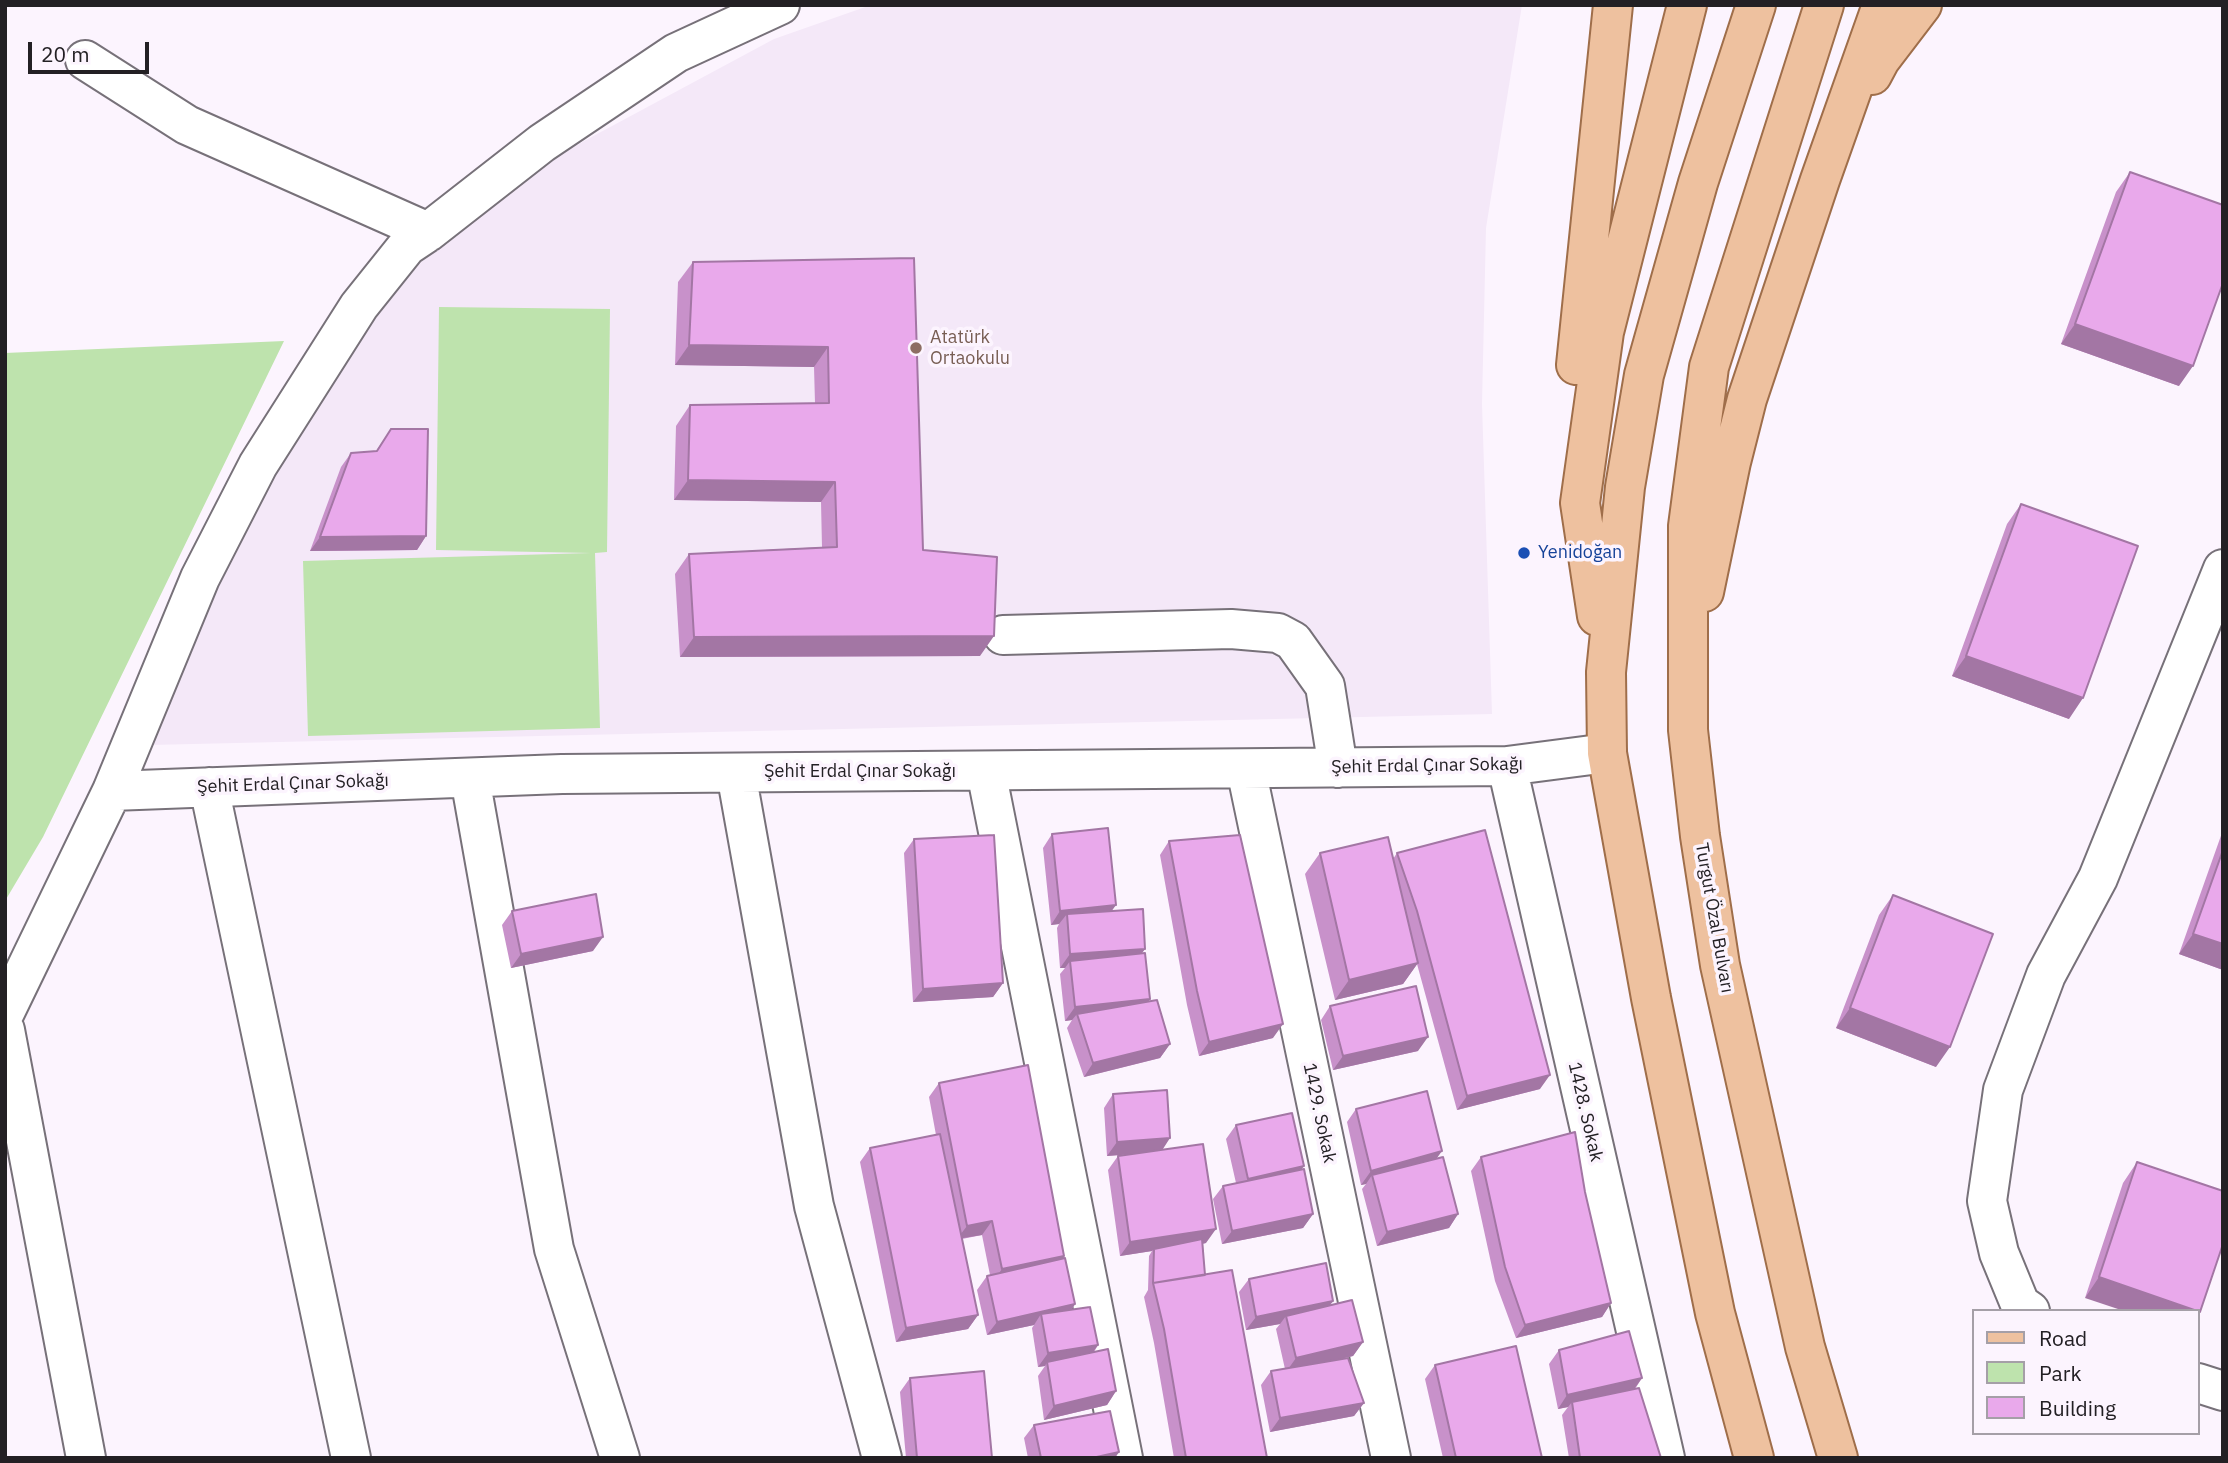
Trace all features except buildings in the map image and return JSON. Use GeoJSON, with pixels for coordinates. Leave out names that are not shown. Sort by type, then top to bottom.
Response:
{"type":"FeatureCollection","features":[{"type":"Feature","properties":{"kind":"main road"},"geometry":{"type":"LineString","coordinates":[[1606,672],[1580,503],[1572,405],[1614,5]]}},
{"type":"Feature","properties":{"kind":"main road"},"geometry":{"type":"LineString","coordinates":[[1580,503],[1604,332],[1687,5]]}},
{"type":"Feature","properties":{"kind":"main road"},"geometry":{"type":"LineString","coordinates":[[1754,1458],[1715,1313],[1651,998],[1607,753],[1606,672],[1625,487],[1644,375],[1698,183],[1756,5]]}},
{"type":"Feature","properties":{"kind":"main road","name":"Turgut Özal Bulvarı"},"geometry":{"type":"LineString","coordinates":[[1824,5],[1709,367],[1688,526],[1688,730],[1700,836],[1720,965],[1805,1347],[1838,1458]]}},
{"type":"Feature","properties":{"kind":"main road"},"geometry":{"type":"LineString","coordinates":[[1688,730],[1698,625],[1731,462],[1747,400],[1882,5]]}},
{"type":"Feature","properties":{"kind":"main road"},"geometry":{"type":"LineString","coordinates":[[1820,180],[1880,60],[1922,5]]}},
{"type":"Feature","properties":{"kind":"street"},"geometry":{"type":"LineString","coordinates":[[5,1012],[111,791],[200,578],[258,465],[359,306],[407,246],[542,143],[676,53],[780,5]]}},
{"type":"Feature","properties":{"kind":"street"},"geometry":{"type":"LineString","coordinates":[[85,60],[187,125],[428,232]]}},
{"type":"Feature","properties":{"kind":"street"},"geometry":{"type":"LineString","coordinates":[[2027,1309],[2020,1304],[1999,1253],[1987,1201],[2003,1090],[2046,975],[2098,878],[2223,569]]}},
{"type":"Feature","properties":{"kind":"street"},"geometry":{"type":"LineString","coordinates":[[1003,635],[1231,629],[1278,633],[1293,641],[1325,686],[1338,768]]}},
{"type":"Feature","properties":{"kind":"street","name":"Şehit Erdal Çınar Sokağı"},"geometry":{"type":"LineString","coordinates":[[111,791],[562,774],[1507,766],[1607,753]]}},
{"type":"Feature","properties":{"kind":"street","name":"1428. Sokak"},"geometry":{"type":"LineString","coordinates":[[1507,766],[1665,1458]]}},
{"type":"Feature","properties":{"kind":"street","name":"1429. Sokak"},"geometry":{"type":"LineString","coordinates":[[1246,769],[1391,1458]]}},
{"type":"Feature","properties":{"kind":"street"},"geometry":{"type":"LineString","coordinates":[[986,771],[1123,1458]]}},
{"type":"Feature","properties":{"kind":"street"},"geometry":{"type":"LineString","coordinates":[[736,773],[814,1206],[882,1458]]}},
{"type":"Feature","properties":{"kind":"street"},"geometry":{"type":"LineString","coordinates":[[470,778],[554,1249],[620,1458]]}},
{"type":"Feature","properties":{"kind":"street"},"geometry":{"type":"LineString","coordinates":[[209,787],[351,1458]]}},
{"type":"Feature","properties":{"kind":"street"},"geometry":{"type":"LineString","coordinates":[[5,1030],[86,1458]]}},
{"type":"Feature","properties":{"kind":"street"},"geometry":{"type":"LineString","coordinates":[[2200,1384],[2223,1391]]}},
{"type":"Feature","properties":{"kind":"shaded area","name":"Atatürk Ortaokulu"},"geometry":{"type":"Polygon","coordinates":[[[871,5],[1522,5],[1486,228],[1482,404],[1492,714],[150,745],[231,528],[385,292],[532,169],[774,39],[871,5]]]}},
{"type":"Feature","properties":{"kind":"green space"},"geometry":{"type":"Polygon","coordinates":[[[439,307],[610,309],[607,552],[595,553],[600,728],[308,736],[303,561],[591,553],[436,550],[439,307]]]}},
{"type":"Feature","properties":{"kind":"green space"},"geometry":{"type":"Polygon","coordinates":[[[284,341],[43,837],[5,901],[5,353],[284,341]]]}},
{"type":"Feature","properties":{"kind":"place","name":"Atatürk Ortaokulu"},"geometry":{"type":"Point","coordinates":[916,348]}},
{"type":"Feature","properties":{"kind":"place","name":"Yenidoğan"},"geometry":{"type":"Point","coordinates":[1524,553]}}]}
